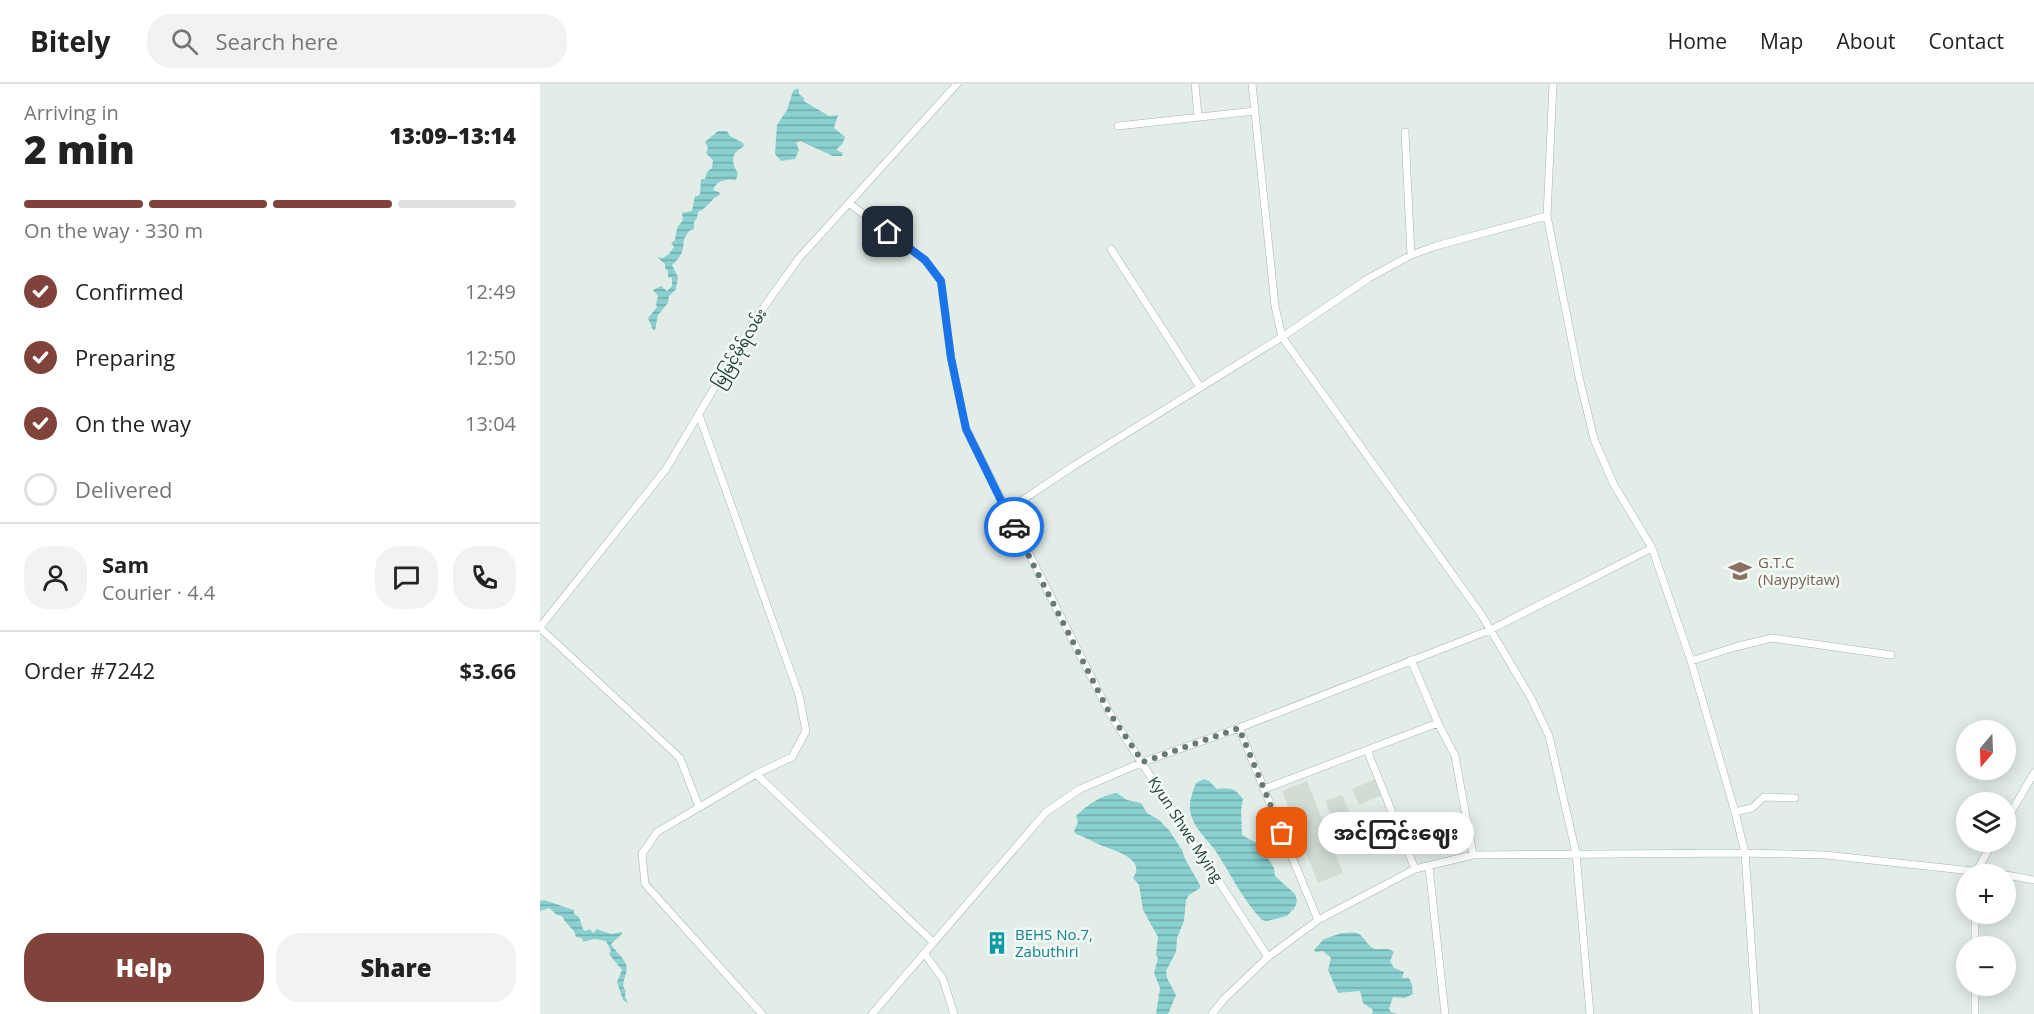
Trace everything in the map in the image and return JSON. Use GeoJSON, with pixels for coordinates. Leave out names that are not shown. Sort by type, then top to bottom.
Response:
{"type":"FeatureCollection","features":[{"type":"Feature","properties":{"kind":"street","name":"မြမြင့်မိုရ်လမ်း"},"geometry":{"type":"LineString","coordinates":[[540,628],[666,469],[756,318],[793,267],[957,84]]}},
{"type":"Feature","properties":{"kind":"street"},"geometry":{"type":"LineString","coordinates":[[1195,84],[1198,116]]}},
{"type":"Feature","properties":{"kind":"street"},"geometry":{"type":"LineString","coordinates":[[1252,84],[1275,306],[1282,337],[1490,630],[1531,698],[1548,736],[1576,853],[1590,1014]]}},
{"type":"Feature","properties":{"kind":"street"},"geometry":{"type":"LineString","coordinates":[[1553,84],[1547,216],[1579,377],[1594,439],[1613,483],[1652,548],[1691,661],[1736,812],[1745,853],[1756,1014]]}},
{"type":"Feature","properties":{"kind":"street"},"geometry":{"type":"LineString","coordinates":[[1118,126],[1255,111]]}},
{"type":"Feature","properties":{"kind":"street"},"geometry":{"type":"LineString","coordinates":[[1405,132],[1411,255]]}},
{"type":"Feature","properties":{"kind":"street","name":"Kyun Shwe Mying"},"geometry":{"type":"LineString","coordinates":[[850,204],[925,260],[941,281],[951,358],[966,429],[1110,714],[1268,957]]}},
{"type":"Feature","properties":{"kind":"street"},"geometry":{"type":"LineString","coordinates":[[1006,511],[1282,337],[1369,278],[1411,255],[1547,216]]}},
{"type":"Feature","properties":{"kind":"street"},"geometry":{"type":"LineString","coordinates":[[1111,249],[1200,387]]}},
{"type":"Feature","properties":{"kind":"street"},"geometry":{"type":"LineString","coordinates":[[699,415],[799,695],[806,731],[792,757],[756,774],[657,832],[642,854],[645,884],[762,1014]]}},
{"type":"Feature","properties":{"kind":"street"},"geometry":{"type":"LineString","coordinates":[[872,1014],[1046,812],[1080,789],[1143,762],[1239,728],[1490,630],[1652,548]]}},
{"type":"Feature","properties":{"kind":"street"},"geometry":{"type":"LineString","coordinates":[[540,628],[680,758],[699,807]]}},
{"type":"Feature","properties":{"kind":"street"},"geometry":{"type":"LineString","coordinates":[[1691,661],[1772,638],[1891,655]]}},
{"type":"Feature","properties":{"kind":"street"},"geometry":{"type":"LineString","coordinates":[[1411,660],[1455,756],[1473,855]]}},
{"type":"Feature","properties":{"kind":"street"},"geometry":{"type":"LineString","coordinates":[[1264,789],[1438,723]]}},
{"type":"Feature","properties":{"kind":"street"},"geometry":{"type":"LineString","coordinates":[[1239,728],[1318,920]]}},
{"type":"Feature","properties":{"kind":"street"},"geometry":{"type":"LineString","coordinates":[[1367,750],[1415,869]]}},
{"type":"Feature","properties":{"kind":"street"},"geometry":{"type":"LineString","coordinates":[[2016,804],[2034,773]]}},
{"type":"Feature","properties":{"kind":"street"},"geometry":{"type":"LineString","coordinates":[[756,774],[933,942]]}},
{"type":"Feature","properties":{"kind":"street"},"geometry":{"type":"LineString","coordinates":[[1736,812],[1752,808],[1764,797],[1796,798]]}},
{"type":"Feature","properties":{"kind":"street"},"geometry":{"type":"LineString","coordinates":[[1212,1014],[1224,999],[1268,957],[1318,920],[1415,869],[1473,855],[1576,853],[1825,855],[1956,871]]}},
{"type":"Feature","properties":{"kind":"street"},"geometry":{"type":"LineString","coordinates":[[1429,867],[1445,1014]]}},
{"type":"Feature","properties":{"kind":"street"},"geometry":{"type":"LineString","coordinates":[[2016,877],[2034,880]]}},
{"type":"Feature","properties":{"kind":"street"},"geometry":{"type":"LineString","coordinates":[[924,953],[943,979],[954,1014]]}},
{"type":"Feature","properties":{"kind":"street"},"geometry":{"type":"LineString","coordinates":[[1975,996],[1975,1014]]}},
{"type":"Feature","properties":{"kind":"shaded area"},"geometry":{"type":"Polygon","coordinates":[[[1375,779],[1382,795],[1359,805],[1352,789],[1375,779]]]}},
{"type":"Feature","properties":{"kind":"shaded area"},"geometry":{"type":"Polygon","coordinates":[[[1307,781],[1343,873],[1318,883],[1282,791],[1307,781]]]}},
{"type":"Feature","properties":{"kind":"shaded area"},"geometry":{"type":"Polygon","coordinates":[[[1342,795],[1352,818],[1335,825],[1325,801],[1342,795]]]}},
{"type":"Feature","properties":{"kind":"water"},"geometry":{"type":"Polygon","coordinates":[[[799,89],[799,94],[807,103],[829,116],[838,115],[834,128],[845,137],[836,150],[843,153],[842,156],[833,156],[800,141],[796,143],[799,150],[795,159],[781,161],[775,154],[777,125],[787,110],[793,91],[799,89]]]}},
{"type":"Feature","properties":{"kind":"water"},"geometry":{"type":"Polygon","coordinates":[[[718,131],[727,131],[730,136],[743,143],[744,146],[735,153],[733,159],[738,173],[736,180],[729,179],[716,184],[713,190],[719,192],[720,195],[698,212],[694,229],[689,231],[684,239],[681,253],[672,265],[678,277],[676,289],[658,315],[655,330],[653,330],[648,318],[657,307],[658,296],[653,290],[661,286],[667,291],[672,286],[672,278],[668,277],[665,264],[657,257],[663,258],[669,254],[674,247],[671,243],[675,240],[677,228],[683,220],[682,213],[692,211],[695,196],[700,194],[701,179],[705,179],[707,172],[712,168],[713,160],[706,153],[708,148],[705,142],[718,131]]]}},
{"type":"Feature","properties":{"kind":"water"},"geometry":{"type":"Polygon","coordinates":[[[1204,779],[1217,789],[1235,790],[1243,799],[1242,835],[1260,845],[1274,868],[1275,876],[1295,894],[1297,901],[1295,907],[1287,916],[1262,920],[1243,895],[1215,850],[1196,827],[1191,816],[1190,803],[1196,783],[1204,779]]]}},
{"type":"Feature","properties":{"kind":"water"},"geometry":{"type":"Polygon","coordinates":[[[1117,793],[1127,800],[1141,803],[1147,813],[1169,830],[1200,885],[1200,888],[1189,895],[1186,900],[1184,921],[1177,938],[1176,952],[1166,971],[1176,995],[1168,1014],[1156,1014],[1160,988],[1154,973],[1158,958],[1156,955],[1158,937],[1143,910],[1139,885],[1133,878],[1136,871],[1135,865],[1125,855],[1076,834],[1074,831],[1078,822],[1076,816],[1080,812],[1100,798],[1117,793]]]}},
{"type":"Feature","properties":{"kind":"water"},"geometry":{"type":"Polygon","coordinates":[[[544,900],[574,910],[574,914],[579,917],[585,931],[590,929],[593,933],[597,929],[611,934],[622,932],[611,944],[626,964],[627,971],[623,986],[628,1003],[623,1000],[617,982],[622,970],[609,954],[611,951],[606,941],[594,939],[583,942],[582,938],[576,937],[562,916],[549,908],[540,911],[540,901],[544,900]]]}},
{"type":"Feature","properties":{"kind":"water"},"geometry":{"type":"Polygon","coordinates":[[[1342,933],[1357,933],[1372,948],[1394,952],[1390,961],[1394,968],[1404,972],[1402,978],[1409,978],[1413,994],[1405,998],[1393,997],[1389,1009],[1397,1014],[1372,1014],[1373,1010],[1363,1003],[1360,991],[1338,993],[1328,970],[1331,958],[1323,951],[1314,950],[1324,939],[1342,933]]]}},
{"type":"Feature","properties":{"kind":"way so far"},"geometry":{"type":"LineString","coordinates":[[1014,527],[1110,714],[1143,762],[1239,728],[1282,833]]}},
{"type":"Feature","properties":{"kind":"place","name":"G.T.C (Naypyitaw)"},"geometry":{"type":"Point","coordinates":[1740,571]}},
{"type":"Feature","properties":{"kind":"place","name":"အင်ကြင်းဈေး"},"geometry":{"type":"Point","coordinates":[1282,833]}},
{"type":"Feature","properties":{"kind":"place","name":"BEHS No.7, Zabuthiri"},"geometry":{"type":"Point","coordinates":[997,943]}},
{"type":"Feature","properties":{"kind":"route"},"geometry":{"type":"LineString","coordinates":[[888,232],[925,260],[941,281],[951,358],[966,429],[1014,527]]}}]}
